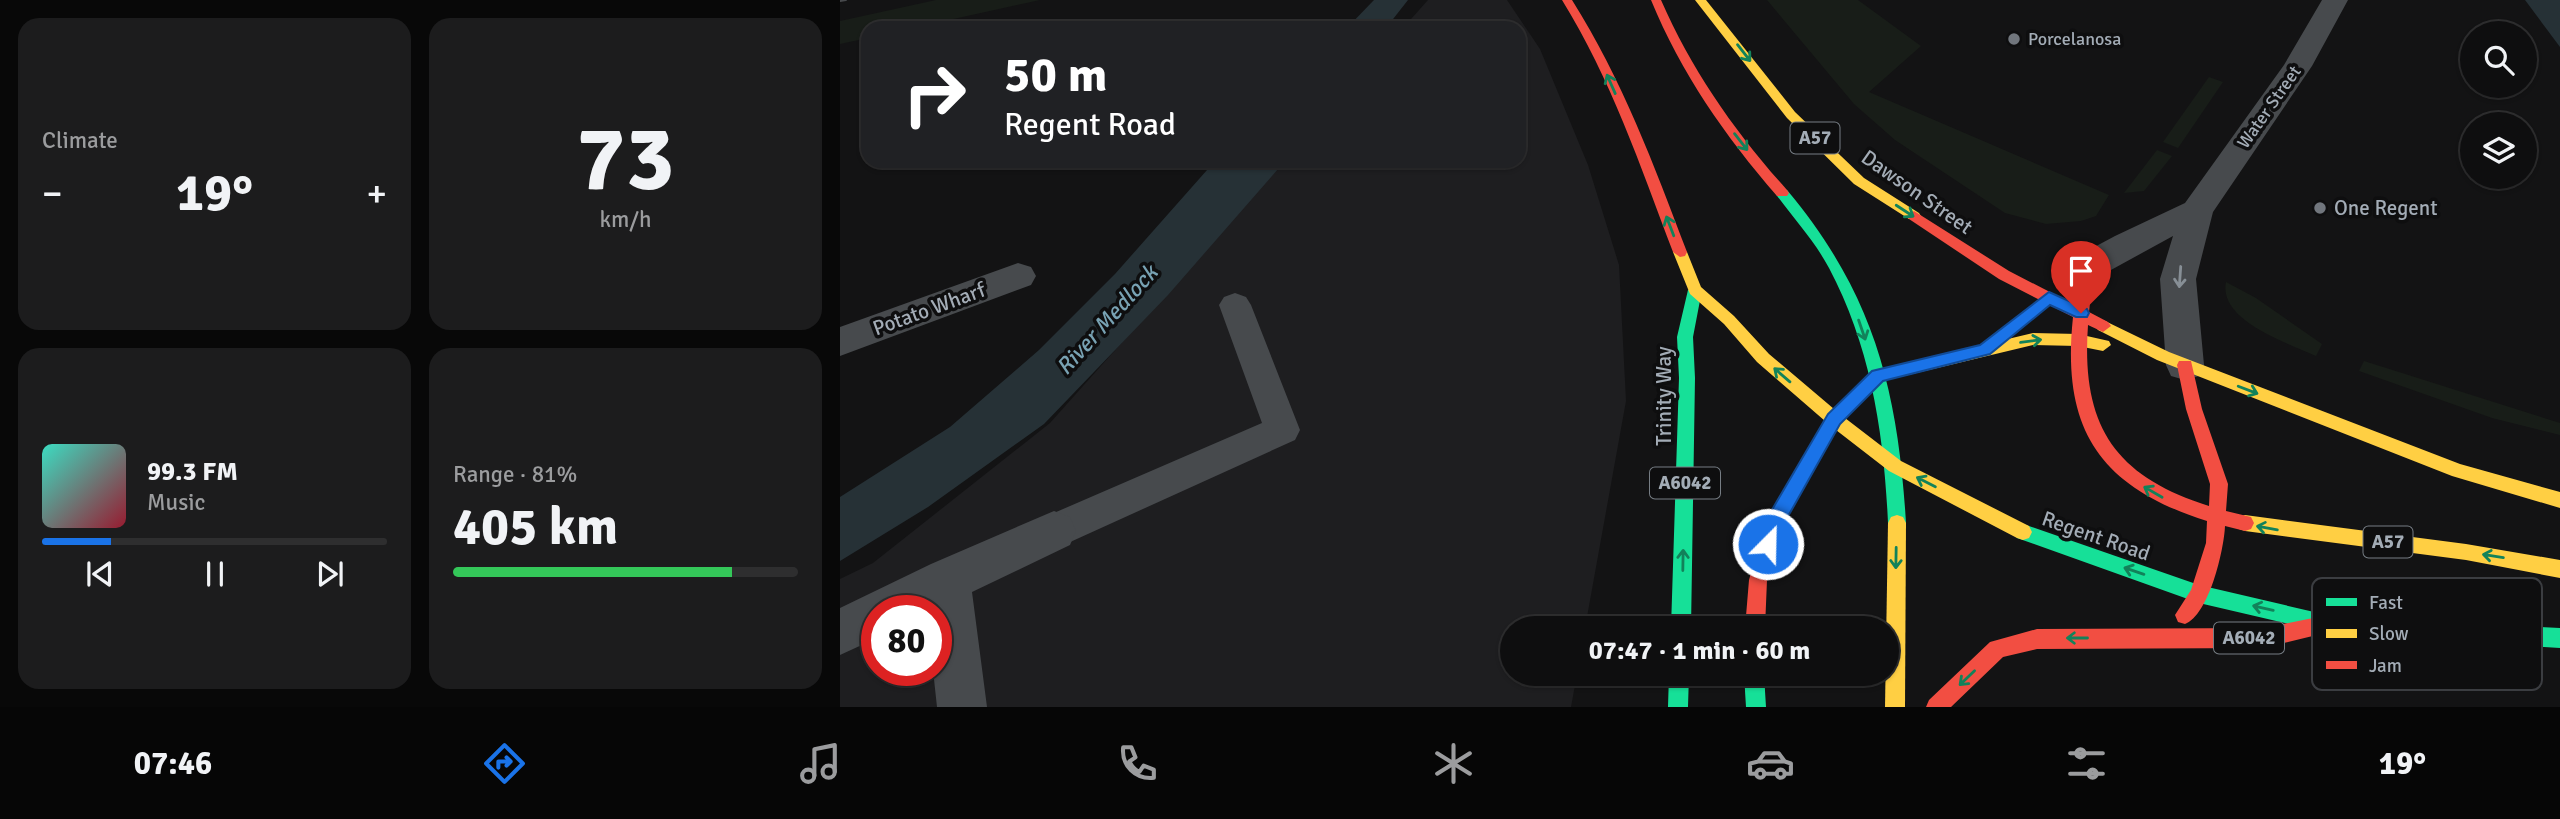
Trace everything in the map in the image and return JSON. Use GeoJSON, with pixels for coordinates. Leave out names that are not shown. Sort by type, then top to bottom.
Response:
{"type":"FeatureCollection","features":[{"type":"Feature","properties":{"kind":"highway"},"geometry":{"type":"LineString","coordinates":[[1567,0],[1588,31],[1639,146],[1695,290]]}},
{"type":"Feature","properties":{"kind":"highway"},"geometry":{"type":"LineString","coordinates":[[1656,0],[1663,20],[1701,91],[1770,179],[1813,228],[1847,284],[1878,376],[1895,466],[1895,707]]}},
{"type":"Feature","properties":{"kind":"highway","name":"Dawson Street"},"geometry":{"type":"LineString","coordinates":[[1700,0],[1791,115],[1859,181],[1994,269],[2063,285]]}},
{"type":"Feature","properties":{"kind":"highway"},"geometry":{"type":"LineString","coordinates":[[1994,269],[2028,270]]}},
{"type":"Feature","properties":{"kind":"highway","name":"A57"},"geometry":{"type":"LineString","coordinates":[[2063,285],[2081,313],[2174,361],[2458,471],[2560,500]]}},
{"type":"Feature","properties":{"kind":"highway","name":"A57"},"geometry":{"type":"LineString","coordinates":[[2063,285],[2081,313],[2078,340],[2084,405],[2099,442],[2119,466],[2145,488],[2176,505],[2270,529],[2494,556],[2560,569]]}},
{"type":"Feature","properties":{"kind":"highway","name":"Regent Road"},"geometry":{"type":"LineString","coordinates":[[1695,290],[1729,320],[1763,358],[1834,419],[1895,466],[2022,532],[2199,594],[2312,620]]}},
{"type":"Feature","properties":{"kind":"highway","name":"Trinity Way"},"geometry":{"type":"LineString","coordinates":[[1681,616],[1687,378],[1685,337],[1695,290]]}},
{"type":"Feature","properties":{"kind":"highway"},"geometry":{"type":"LineString","coordinates":[[1985,350],[2010,330]]}},
{"type":"Feature","properties":{"kind":"highway"},"geometry":{"type":"LineString","coordinates":[[1756,616],[1758,580],[1773,525],[1834,419],[1878,376],[2033,339],[2078,340],[2174,361],[2219,484],[2215,543],[2199,594],[2170,638]]}},
{"type":"Feature","properties":{"kind":"highway","name":"A6042"},"geometry":{"type":"LineString","coordinates":[[1936,707],[1997,649],[2037,639],[2263,638],[2312,627]]}},
{"type":"Feature","properties":{"kind":"highway","name":"Regent Road"},"geometry":{"type":"LineString","coordinates":[[2542,637],[2560,638]]}},
{"type":"Feature","properties":{"kind":"highway"},"geometry":{"type":"LineString","coordinates":[[1678,707],[1679,686]]}},
{"type":"Feature","properties":{"kind":"highway"},"geometry":{"type":"LineString","coordinates":[[1755,686],[1756,707]]}},
{"type":"Feature","properties":{"kind":"street","name":"Water Street"},"geometry":{"type":"LineString","coordinates":[[2174,361],[2178,279],[2197,211],[2298,66],[2335,0]]}},
{"type":"Feature","properties":{"kind":"street","name":"Water Street"},"geometry":{"type":"LineString","coordinates":[[2063,285],[2127,244],[2197,211]]}},
{"type":"Feature","properties":{"kind":"street","name":"Potato Wharf"},"geometry":{"type":"LineString","coordinates":[[840,342],[1018,276]]}},
{"type":"Feature","properties":{"kind":"street"},"geometry":{"type":"LineString","coordinates":[[916,595],[1055,531]]}},
{"type":"Feature","properties":{"kind":"street"},"geometry":{"type":"LineString","coordinates":[[947,579],[962,707]]}},
{"type":"Feature","properties":{"kind":"street"},"geometry":{"type":"LineString","coordinates":[[840,632],[861,622]]}},
{"type":"Feature","properties":{"kind":"lane"},"geometry":{"type":"LineString","coordinates":[[1055,531],[1282,430],[1234,305]]}},
{"type":"Feature","properties":{"kind":"shaded area"},"geometry":{"type":"Polygon","coordinates":[[[936,0],[1040,0],[945,21],[861,21],[861,40],[840,44],[840,21],[936,0]]]}},
{"type":"Feature","properties":{"kind":"shaded area"},"geometry":{"type":"Polygon","coordinates":[[[1428,0],[1507,0],[1521,21],[1409,21],[1428,0]]]}},
{"type":"Feature","properties":{"kind":"shaded area"},"geometry":{"type":"Polygon","coordinates":[[[1767,0],[1858,0],[1921,46],[1869,92],[2109,195],[2096,216],[2081,221],[2046,224],[2005,213],[1895,140],[1854,104],[1767,0]]]}},
{"type":"Feature","properties":{"kind":"shaded area"},"geometry":{"type":"Polygon","coordinates":[[[1526,28],[1540,49],[1588,165],[1619,265],[1626,401],[1587,616],[1500,616],[1500,686],[1575,686],[1571,707],[840,707],[840,579],[873,563],[1050,423],[1278,168],[1526,168],[1526,28]]]}},
{"type":"Feature","properties":{"kind":"shaded area"},"geometry":{"type":"Polygon","coordinates":[[[2209,77],[2223,82],[2178,148],[2163,142],[2209,77]]]}},
{"type":"Feature","properties":{"kind":"shaded area"},"geometry":{"type":"Polygon","coordinates":[[[2157,150],[2172,156],[2144,191],[2124,193],[2157,150]]]}},
{"type":"Feature","properties":{"kind":"shaded area"},"geometry":{"type":"Polygon","coordinates":[[[2226,282],[2256,298],[2322,344],[2316,356],[2273,337],[2244,319],[2226,296],[2226,282]]]}},
{"type":"Feature","properties":{"kind":"shaded area"},"geometry":{"type":"Polygon","coordinates":[[[2364,361],[2560,423],[2560,435],[2492,418],[2359,371],[2364,361]]]}},
{"type":"Feature","properties":{"kind":"water"},"geometry":{"type":"Polygon","coordinates":[[[1374,0],[1408,0],[1392,21],[1354,21],[1374,0]]]}},
{"type":"Feature","properties":{"kind":"water"},"geometry":{"type":"Polygon","coordinates":[[[2525,0],[2560,0],[2560,47],[2525,0]]]}},
{"type":"Feature","properties":{"kind":"water","name":"River Medlock"},"geometry":{"type":"Polygon","coordinates":[[[1209,168],[1279,168],[1168,295],[1044,424],[928,507],[840,561],[840,497],[950,427],[1039,350],[1115,274],[1209,168]]]}},
{"type":"Feature","properties":{"kind":"tram line"},"geometry":{"type":"LineString","coordinates":[[840,1],[846,0]]}},
{"type":"Feature","properties":{"kind":"traffic: fast"},"geometry":{"type":"LineString","coordinates":[[1782,193],[1811,228],[1835,265],[1870,347],[1889,434],[1897,523]]}},
{"type":"Feature","properties":{"kind":"traffic: fast"},"geometry":{"type":"LineString","coordinates":[[1681,616],[1687,378],[1685,337],[1695,290]]}},
{"type":"Feature","properties":{"kind":"traffic: fast"},"geometry":{"type":"LineString","coordinates":[[2023,532],[2199,594],[2312,620]]}},
{"type":"Feature","properties":{"kind":"traffic: fast"},"geometry":{"type":"LineString","coordinates":[[2542,637],[2560,638]]}},
{"type":"Feature","properties":{"kind":"traffic: fast"},"geometry":{"type":"LineString","coordinates":[[1678,707],[1679,686]]}},
{"type":"Feature","properties":{"kind":"traffic: fast"},"geometry":{"type":"LineString","coordinates":[[1755,686],[1756,707]]}},
{"type":"Feature","properties":{"kind":"traffic: slow"},"geometry":{"type":"LineString","coordinates":[[1700,0],[1791,115],[1859,181],[1914,216]]}},
{"type":"Feature","properties":{"kind":"traffic: slow"},"geometry":{"type":"LineString","coordinates":[[1680,252],[1695,290],[1729,320],[1763,358],[1834,419],[1895,466],[2023,532]]}},
{"type":"Feature","properties":{"kind":"traffic: slow"},"geometry":{"type":"LineString","coordinates":[[2103,326],[2163,356],[2458,471],[2560,500]]}},
{"type":"Feature","properties":{"kind":"traffic: slow"},"geometry":{"type":"LineString","coordinates":[[1828,430],[1834,419],[1878,376],[2033,339],[2078,340],[2103,345]]}},
{"type":"Feature","properties":{"kind":"traffic: slow"},"geometry":{"type":"LineString","coordinates":[[1895,707],[1897,523]]}},
{"type":"Feature","properties":{"kind":"traffic: slow"},"geometry":{"type":"LineString","coordinates":[[2245,523],[2466,552],[2560,569]]}},
{"type":"Feature","properties":{"kind":"traffic: jam"},"geometry":{"type":"LineString","coordinates":[[1567,0],[1602,59],[1616,90],[1680,252]]}},
{"type":"Feature","properties":{"kind":"traffic: jam"},"geometry":{"type":"LineString","coordinates":[[1656,0],[1694,78],[1744,149],[1782,193]]}},
{"type":"Feature","properties":{"kind":"traffic: jam"},"geometry":{"type":"LineString","coordinates":[[1914,216],[2004,275],[2103,326]]}},
{"type":"Feature","properties":{"kind":"traffic: jam"},"geometry":{"type":"LineString","coordinates":[[2087,267],[2078,356],[2080,385],[2087,416],[2099,442],[2116,464],[2137,482],[2161,496],[2188,507],[2245,523]]}},
{"type":"Feature","properties":{"kind":"traffic: jam"},"geometry":{"type":"LineString","coordinates":[[2185,365],[2194,409],[2219,484],[2215,543],[2199,594],[2185,615]]}},
{"type":"Feature","properties":{"kind":"traffic: jam"},"geometry":{"type":"LineString","coordinates":[[1756,616],[1758,580],[1773,525],[1828,430]]}},
{"type":"Feature","properties":{"kind":"traffic: jam"},"geometry":{"type":"LineString","coordinates":[[1936,707],[1997,649],[2037,639],[2263,638],[2312,627]]}},
{"type":"Feature","properties":{"kind":"place","name":"Porcelanosa"},"geometry":{"type":"Point","coordinates":[2014,39]}},
{"type":"Feature","properties":{"kind":"place","name":"One Regent"},"geometry":{"type":"Point","coordinates":[2320,208]}},
{"type":"Feature","properties":{"kind":"route"},"geometry":{"type":"LineString","coordinates":[[1768,544],[1773,525],[1834,419],[1878,376],[1985,350],[2049,298],[2081,313]]}}]}
